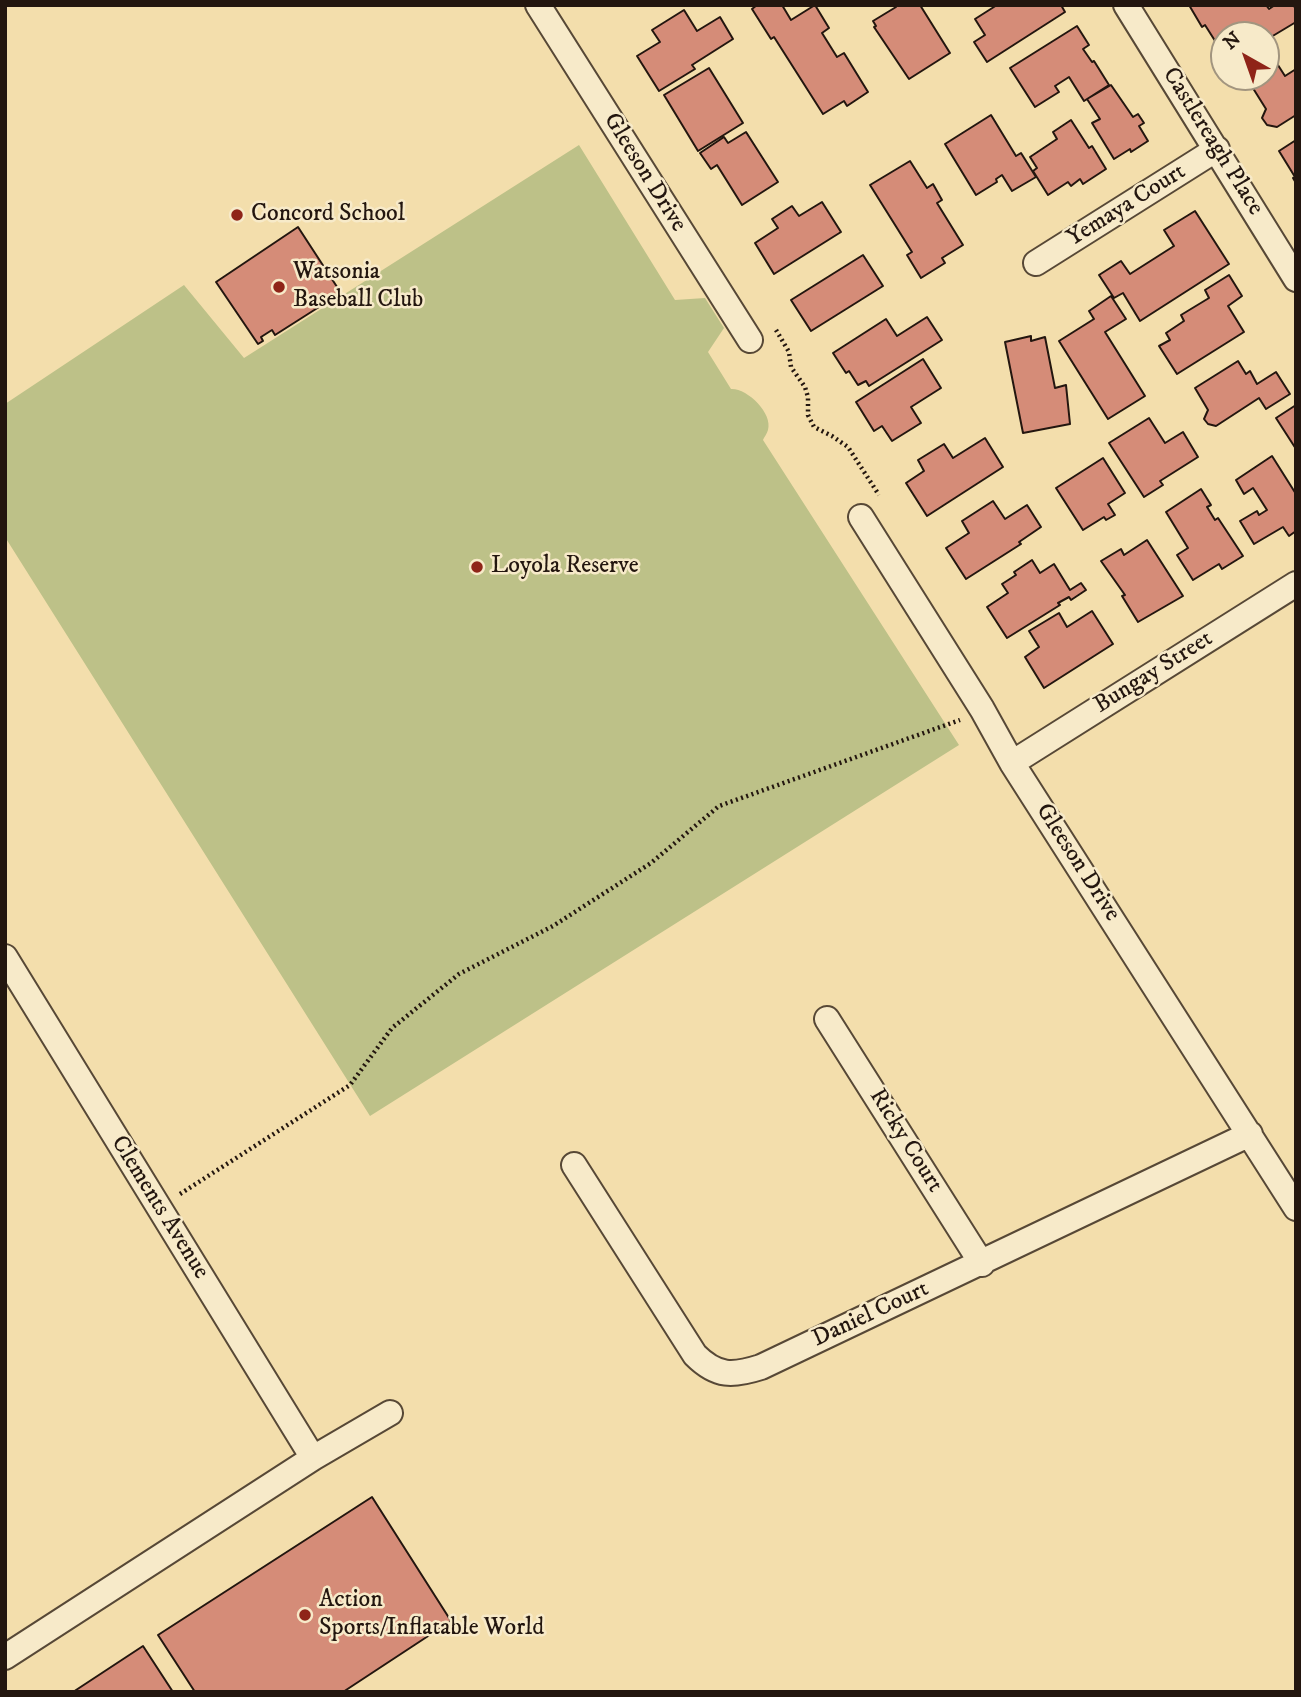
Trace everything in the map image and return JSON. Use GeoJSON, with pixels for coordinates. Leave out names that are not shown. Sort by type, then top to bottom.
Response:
{"type":"FeatureCollection","features":[{"type":"Feature","properties":{"kind":"street","name":"Gleeson Drive"},"geometry":{"type":"LineString","coordinates":[[538,5],[750,340]]}},
{"type":"Feature","properties":{"kind":"street","name":"Castlereagh Place"},"geometry":{"type":"LineString","coordinates":[[1126,5],[1296,279]]}},
{"type":"Feature","properties":{"kind":"street","name":"Yemaya Court"},"geometry":{"type":"LineString","coordinates":[[1036,263],[1217,149]]}},
{"type":"Feature","properties":{"kind":"street","name":"Gleeson Drive"},"geometry":{"type":"LineString","coordinates":[[861,517],[982,709],[1012,762],[1296,1208]]}},
{"type":"Feature","properties":{"kind":"street","name":"Bungay Street"},"geometry":{"type":"LineString","coordinates":[[1012,762],[1296,584]]}},
{"type":"Feature","properties":{"kind":"street","name":"Clements Avenue"},"geometry":{"type":"LineString","coordinates":[[5,957],[313,1458]]}},
{"type":"Feature","properties":{"kind":"street","name":"Ricky Court"},"geometry":{"type":"LineString","coordinates":[[828,1019],[982,1264]]}},
{"type":"Feature","properties":{"kind":"street","name":"Daniel Court"},"geometry":{"type":"LineString","coordinates":[[574,1165],[695,1355],[705,1365],[722,1373],[743,1373],[982,1264],[1250,1134]]}},
{"type":"Feature","properties":{"kind":"street"},"geometry":{"type":"LineString","coordinates":[[5,1657],[313,1458],[390,1413]]}},
{"type":"Feature","properties":{"kind":"path"},"geometry":{"type":"LineString","coordinates":[[750,340],[773,326],[789,352],[791,367],[805,387],[808,415],[814,427],[842,441],[848,447],[883,503]]}},
{"type":"Feature","properties":{"kind":"path"},"geometry":{"type":"LineString","coordinates":[[159,1207],[350,1085],[392,1028],[458,974],[553,926],[640,870],[719,806],[956,722],[982,709]]}},
{"type":"Feature","properties":{"kind":"green space","name":"Loyola Reserve"},"geometry":{"type":"Polygon","coordinates":[[[579,145],[675,300],[705,298],[724,328],[708,352],[731,389],[751,397],[763,409],[769,423],[763,440],[959,745],[370,1116],[5,537],[5,404],[184,285],[244,358],[579,145]]]}},
{"type":"Feature","properties":{"kind":"building"},"geometry":{"type":"Polygon","coordinates":[[[757,5],[782,5],[791,20],[815,5],[829,28],[822,33],[837,57],[844,53],[868,92],[847,106],[844,101],[823,114],[774,37],[771,39],[752,9],[757,5]]]}},
{"type":"Feature","properties":{"kind":"building"},"geometry":{"type":"Polygon","coordinates":[[[895,5],[920,5],[950,53],[909,79],[874,27],[876,26],[873,21],[896,7],[895,5]]]}},
{"type":"Feature","properties":{"kind":"building"},"geometry":{"type":"Polygon","coordinates":[[[997,5],[1061,5],[1065,12],[987,62],[974,42],[985,35],[975,19],[997,5]]]}},
{"type":"Feature","properties":{"kind":"building"},"geometry":{"type":"Polygon","coordinates":[[[1189,5],[1266,5],[1269,9],[1275,5],[1293,5],[1296,9],[1296,22],[1280,32],[1280,21],[1210,21],[1210,33],[1205,25],[1202,27],[1189,5]]]}},
{"type":"Feature","properties":{"kind":"building"},"geometry":{"type":"Polygon","coordinates":[[[684,10],[697,31],[720,17],[733,39],[692,65],[695,69],[659,91],[637,56],[660,42],[652,30],[684,10]]]}},
{"type":"Feature","properties":{"kind":"building"},"geometry":{"type":"Polygon","coordinates":[[[1077,26],[1089,45],[1083,49],[1109,85],[1084,101],[1069,77],[1055,86],[1059,92],[1035,107],[1010,68],[1077,26]]]}},
{"type":"Feature","properties":{"kind":"building"},"geometry":{"type":"Polygon","coordinates":[[[709,68],[743,123],[698,151],[664,95],[709,68]]]}},
{"type":"Feature","properties":{"kind":"building"},"geometry":{"type":"Polygon","coordinates":[[[1280,68],[1285,76],[1296,69],[1296,115],[1277,127],[1267,125],[1262,118],[1266,109],[1255,91],[1280,91],[1280,68]]]}},
{"type":"Feature","properties":{"kind":"building"},"geometry":{"type":"Polygon","coordinates":[[[1111,85],[1133,117],[1138,114],[1144,123],[1139,126],[1148,141],[1114,159],[1092,123],[1100,119],[1087,99],[1111,85]]]}},
{"type":"Feature","properties":{"kind":"building"},"geometry":{"type":"Polygon","coordinates":[[[991,115],[1016,156],[1021,153],[1036,177],[1012,191],[1002,175],[996,179],[997,182],[976,195],[945,144],[991,115]]]}},
{"type":"Feature","properties":{"kind":"building"},"geometry":{"type":"Polygon","coordinates":[[[1071,120],[1106,169],[1083,184],[1080,179],[1071,186],[1068,182],[1048,195],[1033,171],[1037,168],[1030,157],[1057,139],[1053,132],[1071,120]]]}},
{"type":"Feature","properties":{"kind":"building"},"geometry":{"type":"Polygon","coordinates":[[[746,132],[778,182],[742,205],[717,165],[711,169],[700,153],[724,137],[728,143],[746,132]]]}},
{"type":"Feature","properties":{"kind":"building"},"geometry":{"type":"Polygon","coordinates":[[[1296,140],[1296,183],[1279,151],[1296,140]]]}},
{"type":"Feature","properties":{"kind":"building"},"geometry":{"type":"Polygon","coordinates":[[[910,161],[927,188],[933,184],[942,200],[937,203],[963,245],[942,258],[945,263],[921,278],[907,255],[912,252],[870,185],[910,161]]]}},
{"type":"Feature","properties":{"kind":"building"},"geometry":{"type":"Polygon","coordinates":[[[822,202],[841,232],[774,274],[755,243],[778,228],[772,219],[792,206],[799,216],[822,202]]]}},
{"type":"Feature","properties":{"kind":"building"},"geometry":{"type":"Polygon","coordinates":[[[1195,211],[1229,264],[1140,321],[1123,293],[1114,298],[1099,275],[1121,261],[1130,274],[1174,246],[1164,230],[1195,211]]]}},
{"type":"Feature","properties":{"kind":"building","name":"Watsonia Baseball Club"},"geometry":{"type":"Polygon","coordinates":[[[298,227],[341,293],[275,335],[272,330],[261,337],[263,341],[258,344],[216,282],[298,227]]]}},
{"type":"Feature","properties":{"kind":"building"},"geometry":{"type":"Polygon","coordinates":[[[863,255],[883,286],[811,331],[791,300],[863,255]]]}},
{"type":"Feature","properties":{"kind":"building"},"geometry":{"type":"Polygon","coordinates":[[[1229,275],[1242,296],[1228,306],[1244,332],[1177,374],[1159,346],[1170,340],[1166,333],[1184,321],[1181,315],[1209,298],[1205,290],[1229,275]]]}},
{"type":"Feature","properties":{"kind":"building"},"geometry":{"type":"Polygon","coordinates":[[[1111,296],[1126,319],[1105,332],[1145,396],[1108,419],[1059,341],[1094,319],[1089,311],[1111,296]]]}},
{"type":"Feature","properties":{"kind":"building"},"geometry":{"type":"Polygon","coordinates":[[[927,317],[942,340],[869,386],[866,381],[858,385],[833,353],[886,319],[897,336],[927,317]]]}},
{"type":"Feature","properties":{"kind":"building"},"geometry":{"type":"Polygon","coordinates":[[[1031,336],[1031,341],[1045,337],[1055,388],[1066,385],[1070,424],[1023,433],[1005,342],[1031,336]]]}},
{"type":"Feature","properties":{"kind":"building"},"geometry":{"type":"Polygon","coordinates":[[[923,359],[941,388],[911,407],[921,423],[892,441],[882,426],[874,431],[856,402],[923,359]]]}},
{"type":"Feature","properties":{"kind":"building"},"geometry":{"type":"Polygon","coordinates":[[[1238,361],[1246,374],[1250,371],[1257,384],[1276,372],[1290,394],[1266,409],[1259,398],[1216,426],[1208,424],[1204,419],[1208,410],[1195,388],[1238,361]]]}},
{"type":"Feature","properties":{"kind":"building"},"geometry":{"type":"Polygon","coordinates":[[[1296,405],[1296,449],[1276,418],[1296,405]]]}},
{"type":"Feature","properties":{"kind":"building"},"geometry":{"type":"Polygon","coordinates":[[[1149,418],[1165,443],[1183,432],[1198,457],[1160,481],[1163,485],[1144,497],[1109,443],[1149,418]]]}},
{"type":"Feature","properties":{"kind":"building"},"geometry":{"type":"Polygon","coordinates":[[[985,438],[1003,467],[927,516],[906,483],[924,471],[918,460],[944,444],[953,458],[985,438]]]}},
{"type":"Feature","properties":{"kind":"building"},"geometry":{"type":"Polygon","coordinates":[[[1272,456],[1296,494],[1296,531],[1289,536],[1283,527],[1254,544],[1240,521],[1257,511],[1259,515],[1267,510],[1253,488],[1244,494],[1236,480],[1272,456]]]}},
{"type":"Feature","properties":{"kind":"building"},"geometry":{"type":"Polygon","coordinates":[[[1103,458],[1125,493],[1108,504],[1115,515],[1106,520],[1104,517],[1083,530],[1056,488],[1103,458]]]}},
{"type":"Feature","properties":{"kind":"building"},"geometry":{"type":"Polygon","coordinates":[[[1201,489],[1211,505],[1207,507],[1215,520],[1218,518],[1243,556],[1222,569],[1219,564],[1193,580],[1177,555],[1188,548],[1166,512],[1201,489]]]}},
{"type":"Feature","properties":{"kind":"building"},"geometry":{"type":"Polygon","coordinates":[[[993,501],[1005,519],[1027,505],[1041,527],[1019,542],[1021,544],[966,579],[946,548],[969,533],[962,521],[993,501]]]}},
{"type":"Feature","properties":{"kind":"building"},"geometry":{"type":"Polygon","coordinates":[[[1147,540],[1183,596],[1138,622],[1122,596],[1125,595],[1101,561],[1121,549],[1124,555],[1147,540]]]}},
{"type":"Feature","properties":{"kind":"building"},"geometry":{"type":"Polygon","coordinates":[[[1032,560],[1040,573],[1054,564],[1070,590],[1081,583],[1086,590],[1071,600],[1069,597],[1058,603],[1060,605],[1007,638],[987,607],[1008,593],[1002,584],[1032,560]]]}},
{"type":"Feature","properties":{"kind":"building"},"geometry":{"type":"Polygon","coordinates":[[[1092,611],[1113,644],[1044,688],[1025,657],[1039,647],[1029,631],[1059,613],[1067,627],[1092,611]]]}},
{"type":"Feature","properties":{"kind":"building"},"geometry":{"type":"Polygon","coordinates":[[[372,1497],[451,1621],[343,1692],[195,1692],[158,1635],[372,1497]]]}},
{"type":"Feature","properties":{"kind":"building"},"geometry":{"type":"Polygon","coordinates":[[[143,1646],[173,1692],[73,1692],[143,1646]]]}},
{"type":"Feature","properties":{"kind":"place","name":"Concord School"},"geometry":{"type":"Point","coordinates":[237,215]}},
{"type":"Feature","properties":{"kind":"place","name":"Watsonia Baseball Club"},"geometry":{"type":"Point","coordinates":[279,287]}},
{"type":"Feature","properties":{"kind":"place","name":"Loyola Reserve"},"geometry":{"type":"Point","coordinates":[477,567]}},
{"type":"Feature","properties":{"kind":"place","name":"Action Sports/Inflatable World"},"geometry":{"type":"Point","coordinates":[305,1615]}}]}
